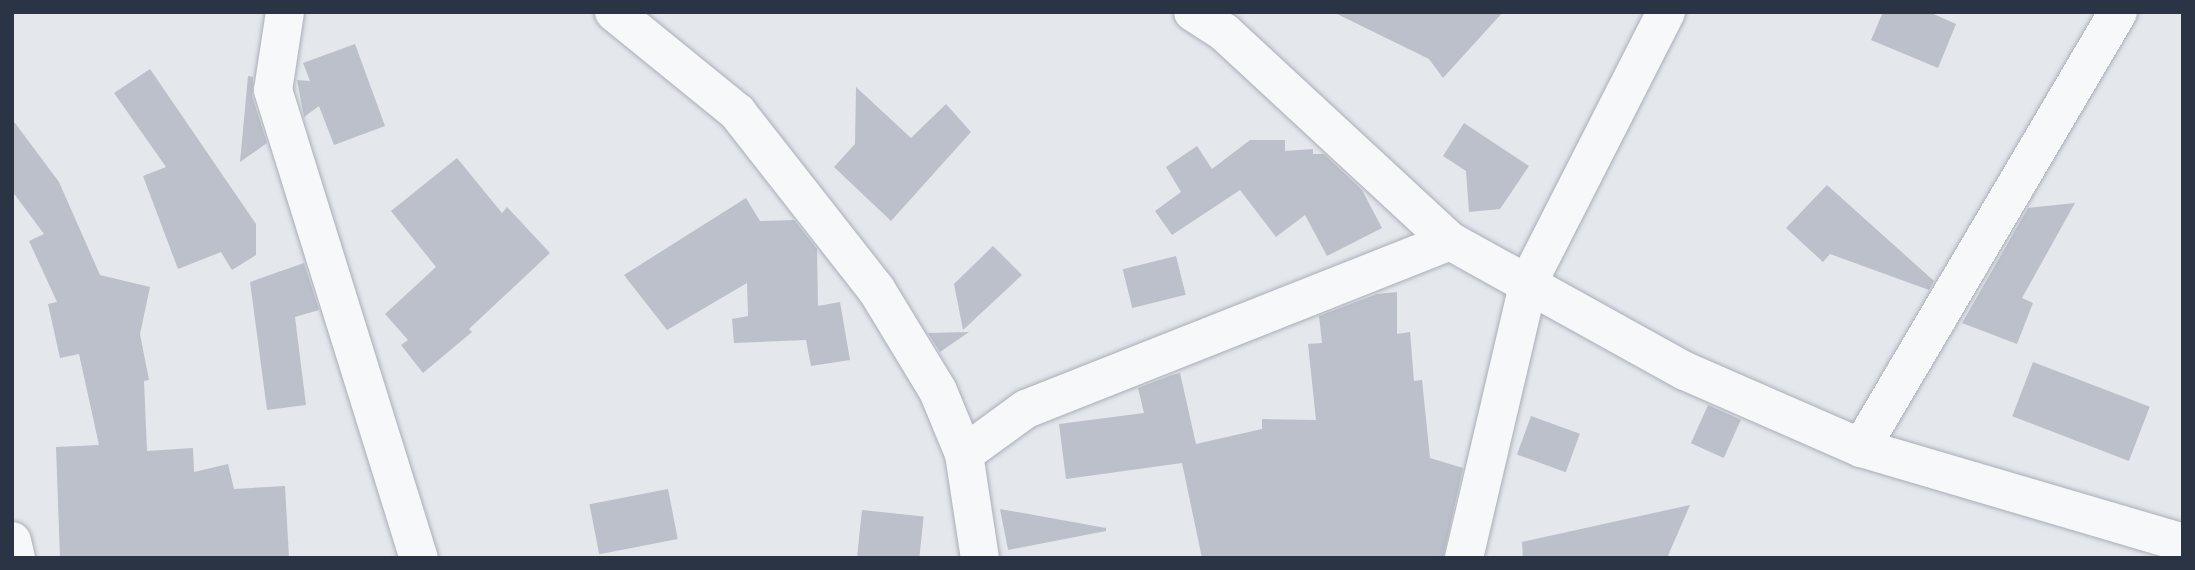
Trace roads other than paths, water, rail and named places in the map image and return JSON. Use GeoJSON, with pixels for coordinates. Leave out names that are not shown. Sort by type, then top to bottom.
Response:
{"type":"FeatureCollection","features":[{"type":"Feature","properties":{"kind":"street"},"geometry":{"type":"LineString","coordinates":[[285,12],[273,90],[419,558]]}},
{"type":"Feature","properties":{"kind":"street"},"geometry":{"type":"LineString","coordinates":[[614,12],[737,112],[876,289],[939,391],[964,454],[980,558]]}},
{"type":"Feature","properties":{"kind":"street"},"geometry":{"type":"LineString","coordinates":[[1464,558],[1529,281],[1666,12]]}},
{"type":"Feature","properties":{"kind":"street"},"geometry":{"type":"LineString","coordinates":[[1861,448],[2118,12]]}},
{"type":"Feature","properties":{"kind":"street"},"geometry":{"type":"LineString","coordinates":[[1217,19],[1450,241],[1529,281],[1685,371],[1861,448],[2183,544]]}},
{"type":"Feature","properties":{"kind":"street"},"geometry":{"type":"LineString","coordinates":[[964,454],[1027,410],[1450,241]]}},
{"type":"Feature","properties":{"kind":"street"},"geometry":{"type":"LineString","coordinates":[[12,541],[16,558]]}}]}
